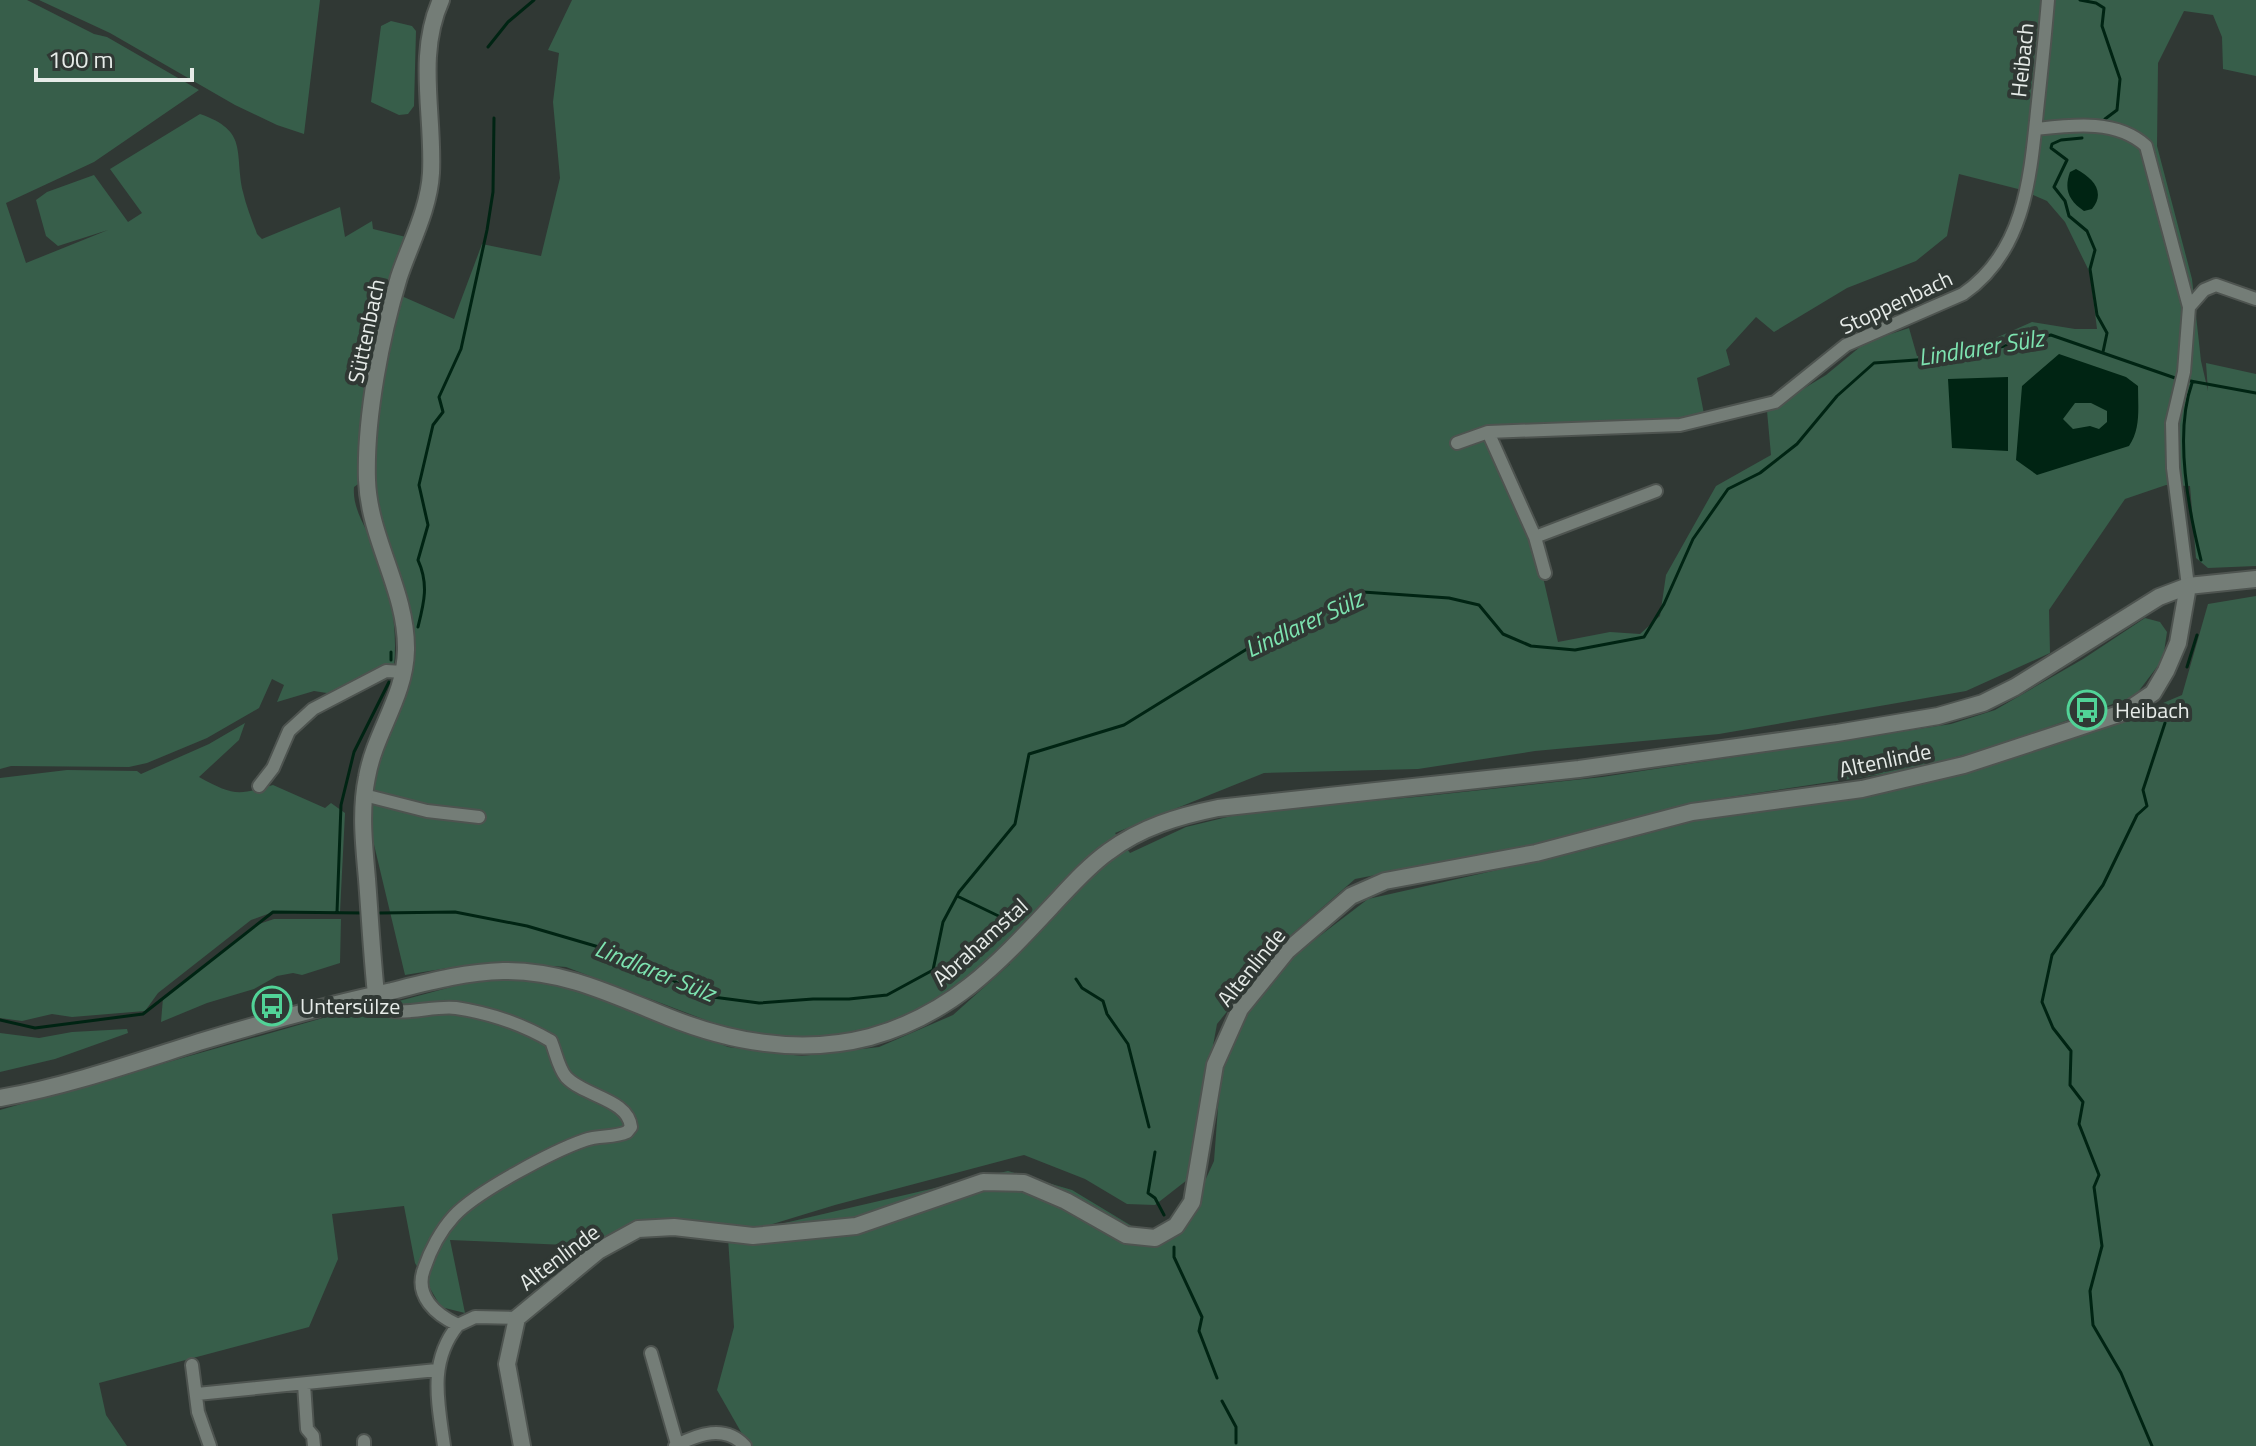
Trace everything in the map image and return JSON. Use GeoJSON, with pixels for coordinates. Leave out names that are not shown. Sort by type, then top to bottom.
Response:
{"type":"FeatureCollection","features":[{"type":"Feature","properties":{"kind":"street","name":"Süttenbach"},"geometry":{"type":"LineString","coordinates":[[376,994],[364,795],[373,752],[399,693],[406,647],[403,619],[370,506],[368,454],[385,333],[400,275],[429,189],[431,137],[427,51],[430,27],[441,0]]}},
{"type":"Feature","properties":{"kind":"street","name":"Heibach"},"geometry":{"type":"LineString","coordinates":[[2048,0],[2036,129],[2081,124],[2116,130],[2138,139],[2146,146],[2189,307],[2184,372],[2172,423],[2173,468],[2188,586]]}},
{"type":"Feature","properties":{"kind":"street","name":"Stoppenbach"},"geometry":{"type":"LineString","coordinates":[[1457,443],[1488,432],[1680,425],[1775,402],[1846,345],[1963,294],[1980,282],[2000,258],[2027,196],[2036,129]]}},
{"type":"Feature","properties":{"kind":"street"},"geometry":{"type":"LineString","coordinates":[[2189,307],[2204,290],[2216,285],[2256,299]]}},
{"type":"Feature","properties":{"kind":"street"},"geometry":{"type":"LineString","coordinates":[[1488,432],[1535,537],[1545,573]]}},
{"type":"Feature","properties":{"kind":"street"},"geometry":{"type":"LineString","coordinates":[[1535,537],[1656,491]]}},
{"type":"Feature","properties":{"kind":"street","name":"Abrahamstal"},"geometry":{"type":"LineString","coordinates":[[0,1098],[65,1085],[228,1034],[376,994],[479,972],[525,971],[555,975],[600,987],[667,1017],[739,1040],[804,1046],[842,1043],[872,1036],[933,1013],[966,991],[1009,952],[1107,852],[1140,832],[1179,816],[1218,808],[1595,767],[1938,716],[1983,703],[2015,687],[2159,597],[2188,586],[2256,579]]}},
{"type":"Feature","properties":{"kind":"street","name":"Altenlinde"},"geometry":{"type":"LineString","coordinates":[[522,1446],[507,1364],[517,1318],[598,1251],[638,1229],[674,1227],[753,1236],[856,1226],[983,1182],[1024,1183],[1066,1201],[1126,1235],[1155,1238],[1176,1226],[1192,1202],[1215,1065],[1240,1009],[1287,951],[1351,896],[1385,881],[1536,853],[1692,812],[1862,789],[1906,779],[1964,765],[2125,712],[2153,693],[2166,671],[2178,643],[2188,586]]}},
{"type":"Feature","properties":{"kind":"street"},"geometry":{"type":"LineString","coordinates":[[259,786],[273,768],[289,731],[313,709],[386,671],[404,672]]}},
{"type":"Feature","properties":{"kind":"street"},"geometry":{"type":"LineString","coordinates":[[364,795],[427,811],[479,817]]}},
{"type":"Feature","properties":{"kind":"street"},"geometry":{"type":"LineString","coordinates":[[376,994],[381,1007],[393,1012],[430,1007],[454,1008],[510,1021],[538,1033],[551,1041],[559,1067],[566,1076],[581,1090],[617,1105],[630,1120],[631,1127],[627,1132],[588,1138],[565,1148],[485,1193],[455,1215],[428,1258],[421,1279],[432,1309],[458,1325]]}},
{"type":"Feature","properties":{"kind":"street"},"geometry":{"type":"LineString","coordinates":[[444,1446],[435,1382],[445,1344],[458,1325],[475,1317],[517,1318]]}},
{"type":"Feature","properties":{"kind":"street"},"geometry":{"type":"LineString","coordinates":[[651,1353],[676,1445],[710,1432],[728,1433],[745,1446]]}},
{"type":"Feature","properties":{"kind":"street"},"geometry":{"type":"LineString","coordinates":[[192,1365],[198,1412],[210,1446]]}},
{"type":"Feature","properties":{"kind":"street"},"geometry":{"type":"LineString","coordinates":[[197,1394],[437,1370]]}},
{"type":"Feature","properties":{"kind":"street"},"geometry":{"type":"LineString","coordinates":[[304,1384],[307,1429],[313,1436],[314,1446]]}},
{"type":"Feature","properties":{"kind":"shaded area"},"geometry":{"type":"Polygon","coordinates":[[[0,0],[27,0],[94,34],[107,37],[199,90],[94,162],[6,203],[26,263],[108,230],[58,246],[46,236],[36,200],[47,192],[94,175],[128,222],[142,213],[110,169],[200,114],[216,121],[233,136],[244,197],[257,234],[262,239],[340,207],[345,237],[372,221],[373,229],[406,237],[361,482],[354,487],[358,512],[376,551],[389,593],[394,622],[394,666],[333,694],[314,691],[277,702],[284,685],[272,679],[259,708],[207,738],[147,763],[129,767],[11,766],[0,769],[0,0]]]}},
{"type":"Feature","properties":{"kind":"shaded area"},"geometry":{"type":"Polygon","coordinates":[[[39,0],[320,0],[304,134],[235,105],[110,33],[39,0]]]}},
{"type":"Feature","properties":{"kind":"shaded area"},"geometry":{"type":"Polygon","coordinates":[[[572,0],[2256,0],[2256,76],[2223,69],[2222,37],[2213,15],[2184,11],[2158,63],[2157,146],[2192,279],[2201,361],[2208,391],[2206,363],[2256,374],[2256,566],[2208,568],[2196,558],[2190,486],[2166,485],[2125,499],[2049,610],[2050,653],[1966,691],[1719,734],[1535,751],[1418,769],[1264,773],[1115,833],[1130,853],[1186,827],[1252,811],[1602,777],[1951,724],[1995,710],[2083,659],[2145,618],[2160,622],[2167,632],[2163,659],[2135,696],[1993,747],[1904,771],[1690,803],[1561,839],[1355,879],[1284,941],[1217,1024],[1203,1100],[1196,1173],[1155,1205],[1127,1204],[1085,1179],[1024,1155],[746,1232],[1008,1171],[1072,1190],[1135,1228],[1183,1229],[1214,1161],[1221,1068],[1249,1010],[1296,954],[1368,899],[1582,851],[1703,819],[1921,784],[2047,748],[2182,695],[2208,604],[2256,596],[2256,1446],[749,1446],[717,1390],[734,1327],[728,1238],[629,1235],[618,1230],[590,1246],[450,1240],[465,1313],[441,1307],[415,1263],[404,1206],[332,1214],[338,1259],[309,1327],[99,1383],[106,1415],[127,1446],[0,1446],[0,1110],[344,1012],[373,1008],[466,983],[527,978],[586,990],[728,1047],[802,1056],[879,1047],[953,1015],[1010,964],[1001,952],[940,1001],[901,1019],[848,1034],[789,1039],[737,1032],[566,967],[512,963],[460,966],[405,975],[371,832],[375,762],[404,677],[368,453],[397,294],[454,319],[482,244],[541,256],[560,178],[553,102],[559,53],[548,50],[572,0]],[[1959,174],[1947,236],[1916,261],[1847,288],[1774,332],[1756,317],[1726,350],[1730,365],[1697,378],[1705,419],[1490,432],[1530,521],[1558,642],[1610,632],[1640,634],[1660,616],[1666,575],[1716,486],[1771,455],[1767,411],[1826,375],[1866,342],[1909,328],[1917,356],[1982,344],[2032,322],[2097,329],[2090,273],[2065,222],[2047,201],[2022,190],[1959,174]]]}},
{"type":"Feature","properties":{"kind":"shaded area"},"geometry":{"type":"Polygon","coordinates":[[[391,21],[412,26],[416,31],[414,106],[408,114],[399,115],[371,102],[381,26],[391,21]]]}},
{"type":"Feature","properties":{"kind":"shaded area"},"geometry":{"type":"Polygon","coordinates":[[[2076,169],[2088,177],[2098,191],[2092,209],[2084,211],[2069,194],[2067,184],[2070,172],[2076,169]]]}},
{"type":"Feature","properties":{"kind":"shaded area"},"geometry":{"type":"Polygon","coordinates":[[[2059,354],[2126,377],[2138,386],[2138,418],[2133,439],[2129,446],[2037,475],[2016,460],[2022,386],[2059,354]],[[2075,403],[2063,419],[2073,429],[2090,426],[2099,429],[2107,422],[2107,411],[2091,403],[2075,403]]]}},
{"type":"Feature","properties":{"kind":"shaded area"},"geometry":{"type":"Polygon","coordinates":[[[2008,377],[2008,451],[1952,448],[1948,379],[2008,377]]]}},
{"type":"Feature","properties":{"kind":"shaded area"},"geometry":{"type":"Polygon","coordinates":[[[245,723],[239,740],[199,777],[235,792],[273,785],[325,808],[331,803],[345,813],[340,912],[273,912],[251,920],[158,993],[145,1011],[72,1017],[52,1014],[22,1021],[0,1018],[0,778],[67,770],[137,771],[141,774],[209,744],[245,723]]]}},
{"type":"Feature","properties":{"kind":"shaded area"},"geometry":{"type":"Polygon","coordinates":[[[274,919],[341,919],[340,963],[302,975],[277,976],[254,989],[207,1003],[161,1022],[163,998],[256,925],[274,919]]]}},
{"type":"Feature","properties":{"kind":"shaded area"},"geometry":{"type":"Polygon","coordinates":[[[127,1029],[128,1033],[55,1059],[0,1072],[0,1033],[39,1038],[72,1032],[127,1029]]]}},
{"type":"Feature","properties":{"kind":"waterway"},"geometry":{"type":"LineString","coordinates":[[488,47],[508,22],[534,0]]}},
{"type":"Feature","properties":{"kind":"waterway","name":"Heibach"},"geometry":{"type":"LineString","coordinates":[[2080,0],[2104,8],[2102,26],[2120,79],[2117,110],[2105,119]]}},
{"type":"Feature","properties":{"kind":"waterway"},"geometry":{"type":"LineString","coordinates":[[418,627],[424,602],[424,585],[418,560],[428,525],[419,485],[433,425],[443,412],[439,397],[461,349],[487,230],[493,192],[494,118]]}},
{"type":"Feature","properties":{"kind":"waterway","name":"Heibach"},"geometry":{"type":"LineString","coordinates":[[2082,138],[2052,144],[2051,148],[2067,160],[2054,187],[2065,201],[2069,216],[2087,231],[2095,250],[2090,269],[2097,315],[2107,333],[2103,352]]}},
{"type":"Feature","properties":{"kind":"waterway","name":"Lindlarer Sülz"},"geometry":{"type":"LineString","coordinates":[[380,913],[455,912],[527,926],[633,957],[686,988],[713,997],[759,1003],[887,995],[933,970],[943,922],[959,892],[1015,824],[1029,754],[1124,725],[1255,644],[1295,630],[1328,608],[1363,592],[1449,598],[1479,605],[1503,634],[1531,646],[1575,650],[1644,637],[1664,604],[1693,539],[1728,489],[1760,473],[1797,444],[1837,396],[1874,363],[1958,357],[2051,335],[2178,379]]}},
{"type":"Feature","properties":{"kind":"waterway","name":"Lindlarer Sülz"},"geometry":{"type":"LineString","coordinates":[[2185,380],[2256,393]]}},
{"type":"Feature","properties":{"kind":"waterway"},"geometry":{"type":"LineString","coordinates":[[2192,383],[2184,425],[2185,471],[2201,560]]}},
{"type":"Feature","properties":{"kind":"waterway"},"geometry":{"type":"LineString","coordinates":[[2187,667],[2197,635]]}},
{"type":"Feature","properties":{"kind":"waterway"},"geometry":{"type":"LineString","coordinates":[[391,652],[391,660]]}},
{"type":"Feature","properties":{"kind":"waterway"},"geometry":{"type":"LineString","coordinates":[[337,912],[341,805],[354,752],[389,682]]}},
{"type":"Feature","properties":{"kind":"waterway"},"geometry":{"type":"LineString","coordinates":[[2152,1446],[2121,1373],[2093,1325],[2090,1291],[2102,1246],[2094,1187],[2099,1175],[2079,1124],[2083,1102],[2070,1085],[2071,1051],[2053,1028],[2042,1002],[2052,955],[2103,885],[2137,815],[2147,806],[2143,790],[2165,723]]}},
{"type":"Feature","properties":{"kind":"waterway"},"geometry":{"type":"LineString","coordinates":[[957,896],[1011,922]]}},
{"type":"Feature","properties":{"kind":"waterway","name":"Lindlarer Sülz"},"geometry":{"type":"LineString","coordinates":[[0,1020],[35,1028],[143,1014],[273,912],[363,913]]}},
{"type":"Feature","properties":{"kind":"waterway"},"geometry":{"type":"LineString","coordinates":[[1076,979],[1082,988],[1103,1001],[1107,1014],[1128,1044],[1149,1127]]}},
{"type":"Feature","properties":{"kind":"waterway"},"geometry":{"type":"LineString","coordinates":[[1155,1152],[1148,1193],[1155,1198],[1164,1215]]}},
{"type":"Feature","properties":{"kind":"waterway"},"geometry":{"type":"LineString","coordinates":[[1174,1247],[1174,1257],[1202,1317],[1199,1331],[1217,1378]]}},
{"type":"Feature","properties":{"kind":"waterway"},"geometry":{"type":"LineString","coordinates":[[1222,1401],[1236,1427],[1236,1443]]}},
{"type":"Feature","properties":{"kind":"place","name":"Heibach"},"geometry":{"type":"Point","coordinates":[2087,710]}},
{"type":"Feature","properties":{"kind":"place","name":"Untersülze"},"geometry":{"type":"Point","coordinates":[272,1006]}}]}
